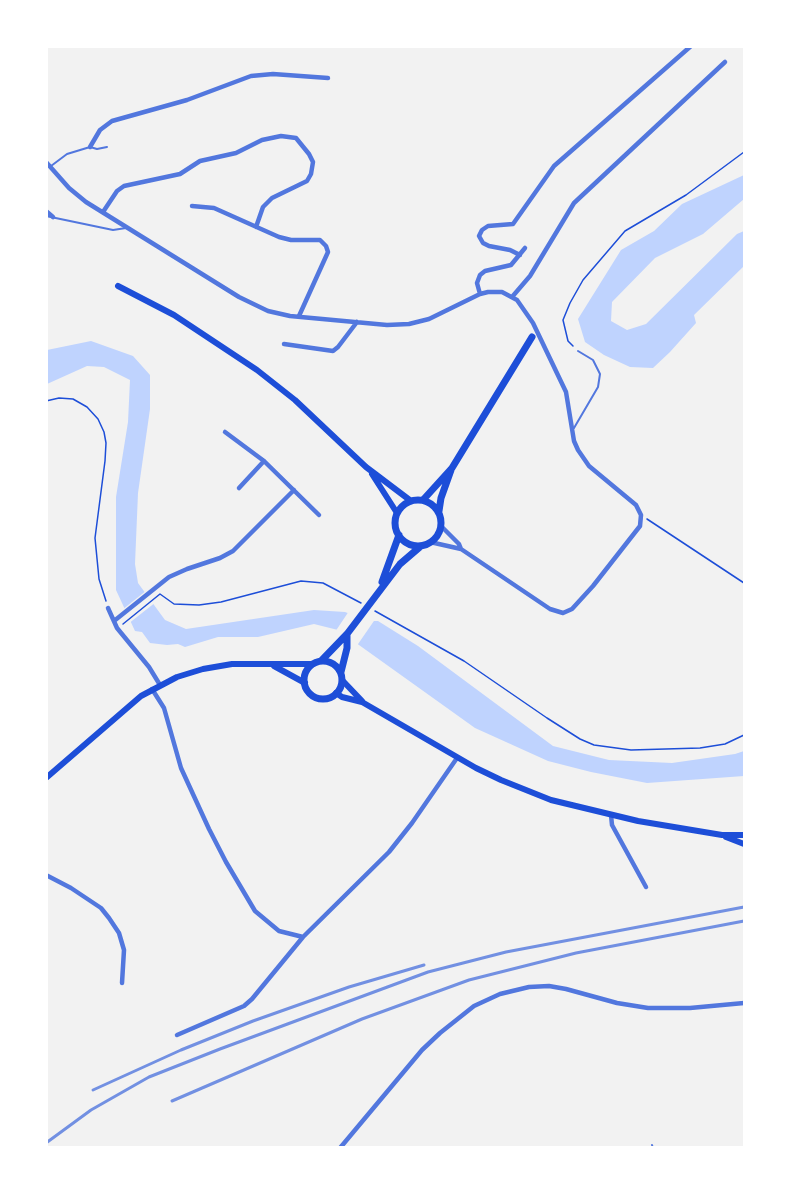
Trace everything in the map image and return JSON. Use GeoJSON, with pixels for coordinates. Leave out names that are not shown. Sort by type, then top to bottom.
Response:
{"type":"FeatureCollection","features":[{"type":"Feature","properties":{"kind":"main road"},"geometry":{"type":"LineString","coordinates":[[118,286],[174,315],[257,370],[309,412],[366,467],[411,501]]}},
{"type":"Feature","properties":{"kind":"main road"},"geometry":{"type":"LineString","coordinates":[[423,500],[452,468],[532,337]]}},
{"type":"Feature","properties":{"kind":"main road"},"geometry":{"type":"LineString","coordinates":[[366,467],[398,513]]}},
{"type":"Feature","properties":{"kind":"main road"},"geometry":{"type":"LineString","coordinates":[[46,778],[125,709],[152,689],[188,673],[218,665],[313,664],[331,654],[379,590],[410,554],[438,536],[441,526],[439,511],[441,498],[452,468]]}},
{"type":"Feature","properties":{"kind":"main road"},"geometry":{"type":"LineString","coordinates":[[421,546],[411,544],[399,535],[395,523],[398,513],[404,505],[411,501],[423,500],[432,504],[439,511]]}},
{"type":"Feature","properties":{"kind":"main road"},"geometry":{"type":"LineString","coordinates":[[379,590],[399,535]]}},
{"type":"Feature","properties":{"kind":"main road"},"geometry":{"type":"LineString","coordinates":[[313,664],[306,672],[305,683],[309,692],[317,697],[327,698],[336,693],[340,687],[347,634]]}},
{"type":"Feature","properties":{"kind":"main road"},"geometry":{"type":"LineString","coordinates":[[321,661],[333,664],[362,702]]}},
{"type":"Feature","properties":{"kind":"main road"},"geometry":{"type":"LineString","coordinates":[[272,664],[305,683]]}},
{"type":"Feature","properties":{"kind":"main road"},"geometry":{"type":"LineString","coordinates":[[336,693],[342,697],[362,702],[457,758],[523,789],[611,816],[722,835],[744,835]]}},
{"type":"Feature","properties":{"kind":"main road"},"geometry":{"type":"LineString","coordinates":[[722,835],[744,844]]}},
{"type":"Feature","properties":{"kind":"street"},"geometry":{"type":"LineString","coordinates":[[520,255],[483,243],[479,237],[482,230],[488,226],[513,224],[554,166],[691,46]]}},
{"type":"Feature","properties":{"kind":"street"},"geometry":{"type":"LineString","coordinates":[[512,297],[530,276],[574,203],[725,62]]}},
{"type":"Feature","properties":{"kind":"street"},"geometry":{"type":"LineString","coordinates":[[90,147],[100,130],[112,121],[178,103],[251,76],[273,74],[328,78]]}},
{"type":"Feature","properties":{"kind":"street"},"geometry":{"type":"LineString","coordinates":[[103,212],[117,191],[124,186],[180,174],[201,161],[236,153],[262,140],[281,136],[296,138],[313,162],[311,174],[307,181],[272,198],[263,207],[256,227]]}},
{"type":"Feature","properties":{"kind":"street"},"geometry":{"type":"LineString","coordinates":[[49,164],[69,188],[126,228],[239,297],[268,311],[290,316],[387,324],[419,322],[457,307],[480,294],[502,292],[520,304],[533,324],[566,392],[572,430],[578,450],[589,466],[632,501],[642,515],[640,526],[572,609],[560,613],[550,609],[462,549],[430,543]]}},
{"type":"Feature","properties":{"kind":"street"},"geometry":{"type":"LineString","coordinates":[[192,206],[214,208],[291,240],[320,240],[327,246],[328,252],[299,316]]}},
{"type":"Feature","properties":{"kind":"street"},"geometry":{"type":"LineString","coordinates":[[46,211],[50,217]]}},
{"type":"Feature","properties":{"kind":"street"},"geometry":{"type":"LineString","coordinates":[[480,294],[477,283],[480,275],[484,271],[511,265],[525,248]]}},
{"type":"Feature","properties":{"kind":"street"},"geometry":{"type":"LineString","coordinates":[[284,344],[333,351],[357,322]]}},
{"type":"Feature","properties":{"kind":"street"},"geometry":{"type":"LineString","coordinates":[[225,432],[264,461],[319,515]]}},
{"type":"Feature","properties":{"kind":"street"},"geometry":{"type":"LineString","coordinates":[[239,488],[264,461]]}},
{"type":"Feature","properties":{"kind":"street"},"geometry":{"type":"LineString","coordinates":[[114,621],[175,574],[233,551],[294,490]]}},
{"type":"Feature","properties":{"kind":"street"},"geometry":{"type":"LineString","coordinates":[[441,526],[462,549]]}},
{"type":"Feature","properties":{"kind":"street"},"geometry":{"type":"LineString","coordinates":[[108,608],[117,628],[149,668],[160,686]]}},
{"type":"Feature","properties":{"kind":"street"},"geometry":{"type":"LineString","coordinates":[[152,689],[164,708],[181,768],[238,884],[255,911],[279,931],[303,937]]}},
{"type":"Feature","properties":{"kind":"street"},"geometry":{"type":"LineString","coordinates":[[177,1035],[244,1006],[267,983],[303,937],[388,852],[412,823],[457,758]]}},
{"type":"Feature","properties":{"kind":"street"},"geometry":{"type":"LineString","coordinates":[[611,816],[612,825],[646,887]]}},
{"type":"Feature","properties":{"kind":"street"},"geometry":{"type":"LineString","coordinates":[[46,875],[101,908],[120,933],[124,950],[122,983]]}},
{"type":"Feature","properties":{"kind":"street"},"geometry":{"type":"LineString","coordinates":[[340,1148],[357,1125],[428,1044],[457,1018],[494,996],[529,987],[549,986],[617,1003],[648,1008],[690,1008],[744,1003]]}},
{"type":"Feature","properties":{"kind":"lane"},"geometry":{"type":"LineString","coordinates":[[49,164],[67,154],[90,147],[97,149],[107,147]]}},
{"type":"Feature","properties":{"kind":"lane"},"geometry":{"type":"LineString","coordinates":[[50,217],[113,230],[126,228]]}},
{"type":"Feature","properties":{"kind":"lane"},"geometry":{"type":"LineString","coordinates":[[572,430],[598,387],[600,374],[593,360],[578,351]]}},
{"type":"Feature","properties":{"kind":"path"},"geometry":{"type":"LineString","coordinates":[[578,351],[568,341],[563,320],[583,280],[625,231],[686,195],[744,152]]}},
{"type":"Feature","properties":{"kind":"path"},"geometry":{"type":"LineString","coordinates":[[46,401],[59,398],[73,399],[87,406],[98,419],[104,432],[105,461],[95,538],[99,579],[108,608]]}},
{"type":"Feature","properties":{"kind":"path"},"geometry":{"type":"LineString","coordinates":[[642,515],[744,583]]}},
{"type":"Feature","properties":{"kind":"path"},"geometry":{"type":"LineString","coordinates":[[124,624],[160,594],[178,605],[206,604],[295,582],[313,581],[327,585],[363,604]]}},
{"type":"Feature","properties":{"kind":"path"},"geometry":{"type":"LineString","coordinates":[[373,610],[464,661],[547,718],[590,743],[632,750],[700,748],[725,744],[744,735]]}},
{"type":"Feature","properties":{"kind":"water"},"geometry":{"type":"Polygon","coordinates":[[[744,175],[744,199],[703,234],[655,258],[612,302],[611,321],[627,330],[646,324],[737,234],[744,231],[744,266],[694,315],[696,323],[670,352],[653,368],[630,367],[604,355],[585,342],[578,319],[621,250],[654,231],[682,204],[744,175]]]}},
{"type":"Feature","properties":{"kind":"water"},"geometry":{"type":"Polygon","coordinates":[[[91,341],[133,356],[150,375],[150,409],[138,493],[135,564],[138,583],[165,620],[186,629],[314,610],[345,612],[369,621],[378,621],[418,646],[553,746],[609,760],[672,763],[744,751],[744,776],[647,783],[548,761],[475,728],[338,630],[314,624],[258,637],[218,637],[185,647],[178,644],[150,643],[142,632],[135,631],[116,590],[116,497],[128,422],[130,380],[104,367],[87,366],[47,384],[47,350],[91,341]]]}},
{"type":"Feature","properties":{"kind":"pier"},"geometry":{"type":"Polygon","coordinates":[[[147,590],[156,602],[128,624],[122,610],[147,590]]]}},
{"type":"Feature","properties":{"kind":"pier"},"geometry":{"type":"Polygon","coordinates":[[[349,611],[376,618],[356,647],[335,632],[349,611]]]}},
{"type":"Feature","properties":{"kind":"railway"},"geometry":{"type":"LineString","coordinates":[[46,1143],[91,1110],[149,1077],[428,972],[506,952],[744,907]]}},
{"type":"Feature","properties":{"kind":"railway"},"geometry":{"type":"LineString","coordinates":[[172,1101],[362,1019],[469,980],[576,953],[744,921]]}},
{"type":"Feature","properties":{"kind":"railway"},"geometry":{"type":"LineString","coordinates":[[93,1090],[181,1050],[253,1021],[349,987],[424,965]]}}]}
